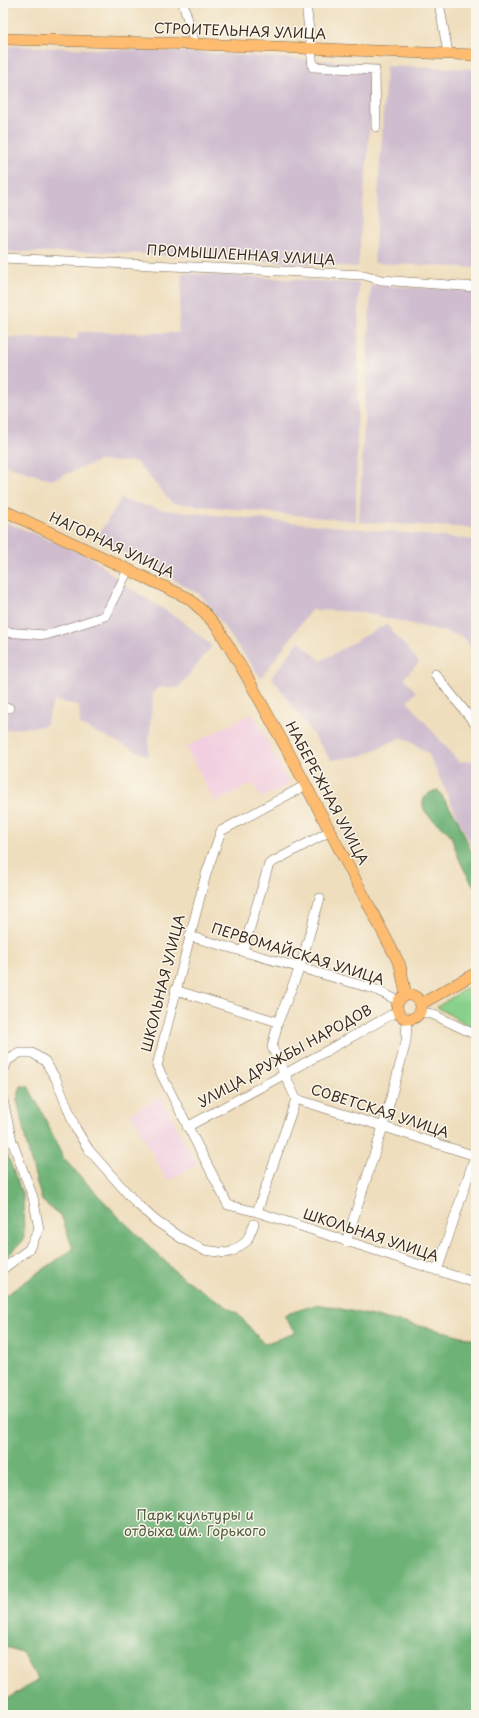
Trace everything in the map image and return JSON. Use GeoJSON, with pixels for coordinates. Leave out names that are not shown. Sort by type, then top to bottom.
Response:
{"type":"FeatureCollection","features":[{"type":"Feature","properties":{"kind":"main road","name":"СТРОИТЕЛЬНАЯ УЛИЦА"},"geometry":{"type":"LineString","coordinates":[[3,39],[195,44],[476,55]]}},
{"type":"Feature","properties":{"kind":"main road","name":"НАГОРНАЯ УЛИЦА"},"geometry":{"type":"LineString","coordinates":[[3,510],[188,598],[205,613]]}},
{"type":"Feature","properties":{"kind":"main road","name":"НАБЕРЕЖНАЯ УЛИЦА"},"geometry":{"type":"LineString","coordinates":[[205,613],[218,628],[247,676],[306,784],[400,965],[401,1002]]}},
{"type":"Feature","properties":{"kind":"main road"},"geometry":{"type":"LineString","coordinates":[[421,1008],[417,998],[412,995],[401,1002],[400,1015],[407,1019],[414,1018],[421,1008],[476,973]]}},
{"type":"Feature","properties":{"kind":"street"},"geometry":{"type":"LineString","coordinates":[[183,3],[195,44]]}},
{"type":"Feature","properties":{"kind":"street"},"geometry":{"type":"LineString","coordinates":[[306,3],[313,67],[375,70],[376,127]]}},
{"type":"Feature","properties":{"kind":"street"},"geometry":{"type":"LineString","coordinates":[[439,3],[448,53]]}},
{"type":"Feature","properties":{"kind":"street","name":"ПРОМЫШЛЕННАЯ УЛИЦА"},"geometry":{"type":"LineString","coordinates":[[3,258],[364,275],[381,280],[476,287]]}},
{"type":"Feature","properties":{"kind":"street"},"geometry":{"type":"LineString","coordinates":[[3,632],[46,635],[105,616],[128,570]]}},
{"type":"Feature","properties":{"kind":"street"},"geometry":{"type":"LineString","coordinates":[[435,674],[476,725]]}},
{"type":"Feature","properties":{"kind":"street","name":"ШКОЛЬНАЯ УЛИЦА"},"geometry":{"type":"LineString","coordinates":[[306,784],[221,831],[206,874],[156,1066],[228,1205],[257,1212],[476,1283]]}},
{"type":"Feature","properties":{"kind":"street"},"geometry":{"type":"LineString","coordinates":[[243,951],[269,864],[330,831]]}},
{"type":"Feature","properties":{"kind":"street","name":"СОВЕТСКАЯ УЛИЦА"},"geometry":{"type":"LineString","coordinates":[[320,898],[300,967],[278,1022],[272,1047],[296,1099],[476,1155]]}},
{"type":"Feature","properties":{"kind":"street","name":"ПЕРВОМАЙСКАЯ УЛИЦА"},"geometry":{"type":"LineString","coordinates":[[189,936],[374,989],[401,1002]]}},
{"type":"Feature","properties":{"kind":"street"},"geometry":{"type":"LineString","coordinates":[[175,990],[278,1022]]}},
{"type":"Feature","properties":{"kind":"street","name":"УЛИЦА ДРУЖБЫ НАРОДОВ"},"geometry":{"type":"LineString","coordinates":[[187,1127],[285,1074],[401,1002]]}},
{"type":"Feature","properties":{"kind":"street"},"geometry":{"type":"LineString","coordinates":[[421,1008],[476,1035]]}},
{"type":"Feature","properties":{"kind":"street"},"geometry":{"type":"LineString","coordinates":[[346,1242],[383,1127],[406,1042],[407,1019]]}},
{"type":"Feature","properties":{"kind":"street"},"geometry":{"type":"LineString","coordinates":[[3,1074],[7,1062],[19,1053],[32,1054],[45,1061],[56,1079],[76,1129],[89,1150],[136,1203],[156,1221],[181,1238],[204,1250],[226,1253],[233,1251],[246,1242],[254,1224]]}},
{"type":"Feature","properties":{"kind":"street"},"geometry":{"type":"LineString","coordinates":[[257,1212],[296,1099]]}},
{"type":"Feature","properties":{"kind":"street"},"geometry":{"type":"LineString","coordinates":[[3,1100],[12,1141],[33,1197],[40,1230],[29,1249],[3,1269]]}},
{"type":"Feature","properties":{"kind":"street"},"geometry":{"type":"LineString","coordinates":[[437,1271],[476,1155]]}},
{"type":"Feature","properties":{"kind":"shaded area"},"geometry":{"type":"Polygon","coordinates":[[[3,46],[193,52],[375,64],[358,267],[113,252],[3,252],[3,46]]]}},
{"type":"Feature","properties":{"kind":"shaded area"},"geometry":{"type":"Polygon","coordinates":[[[386,66],[476,69],[476,268],[374,263],[386,66]]]}},
{"type":"Feature","properties":{"kind":"shaded area"},"geometry":{"type":"Polygon","coordinates":[[[182,273],[359,283],[356,521],[172,503],[136,462],[98,461],[51,480],[3,464],[3,337],[77,339],[78,332],[178,333],[182,273]]]}},
{"type":"Feature","properties":{"kind":"shaded area"},"geometry":{"type":"Polygon","coordinates":[[[371,285],[476,291],[476,528],[359,522],[371,285]]]}},
{"type":"Feature","properties":{"kind":"shaded area"},"geometry":{"type":"Polygon","coordinates":[[[121,499],[164,510],[476,540],[476,653],[462,636],[361,612],[311,610],[261,678],[201,595],[97,537],[121,499]]]}},
{"type":"Feature","properties":{"kind":"shaded area"},"geometry":{"type":"Polygon","coordinates":[[[3,521],[91,557],[126,586],[181,620],[212,646],[178,688],[158,687],[153,693],[148,756],[80,725],[79,705],[54,701],[45,726],[3,730],[3,521]]]}},
{"type":"Feature","properties":{"kind":"shaded area"},"geometry":{"type":"Polygon","coordinates":[[[386,624],[419,662],[404,678],[416,692],[407,701],[459,762],[476,760],[476,857],[428,753],[402,737],[361,756],[331,760],[272,677],[299,641],[321,661],[386,624]]]}},
{"type":"Feature","properties":{"kind":"shaded area"},"geometry":{"type":"Polygon","coordinates":[[[253,713],[289,784],[261,798],[253,783],[215,803],[186,747],[253,713]]]}},
{"type":"Feature","properties":{"kind":"shaded area"},"geometry":{"type":"Polygon","coordinates":[[[161,1097],[197,1165],[167,1181],[131,1113],[161,1097]]]}},
{"type":"Feature","properties":{"kind":"green space"},"geometry":{"type":"Polygon","coordinates":[[[438,790],[457,818],[476,863],[476,889],[461,863],[451,836],[427,814],[424,809],[423,803],[425,797],[431,792],[438,790]]]}},
{"type":"Feature","properties":{"kind":"green space"},"geometry":{"type":"Polygon","coordinates":[[[476,982],[476,1030],[437,1007],[476,982]]]}},
{"type":"Feature","properties":{"kind":"green space","name":"Парк культуры и отдыха им. Горького"},"geometry":{"type":"Polygon","coordinates":[[[21,1086],[28,1086],[44,1116],[63,1158],[119,1217],[180,1276],[238,1314],[264,1344],[295,1333],[284,1315],[318,1304],[447,1332],[476,1340],[476,1715],[3,1715],[3,1701],[38,1680],[22,1652],[3,1646],[3,1297],[73,1249],[61,1215],[42,1201],[27,1147],[17,1099],[21,1086]]]}},
{"type":"Feature","properties":{"kind":"green space"},"geometry":{"type":"Polygon","coordinates":[[[5,1149],[23,1196],[24,1240],[3,1260],[3,1150],[5,1149]]]}}]}
